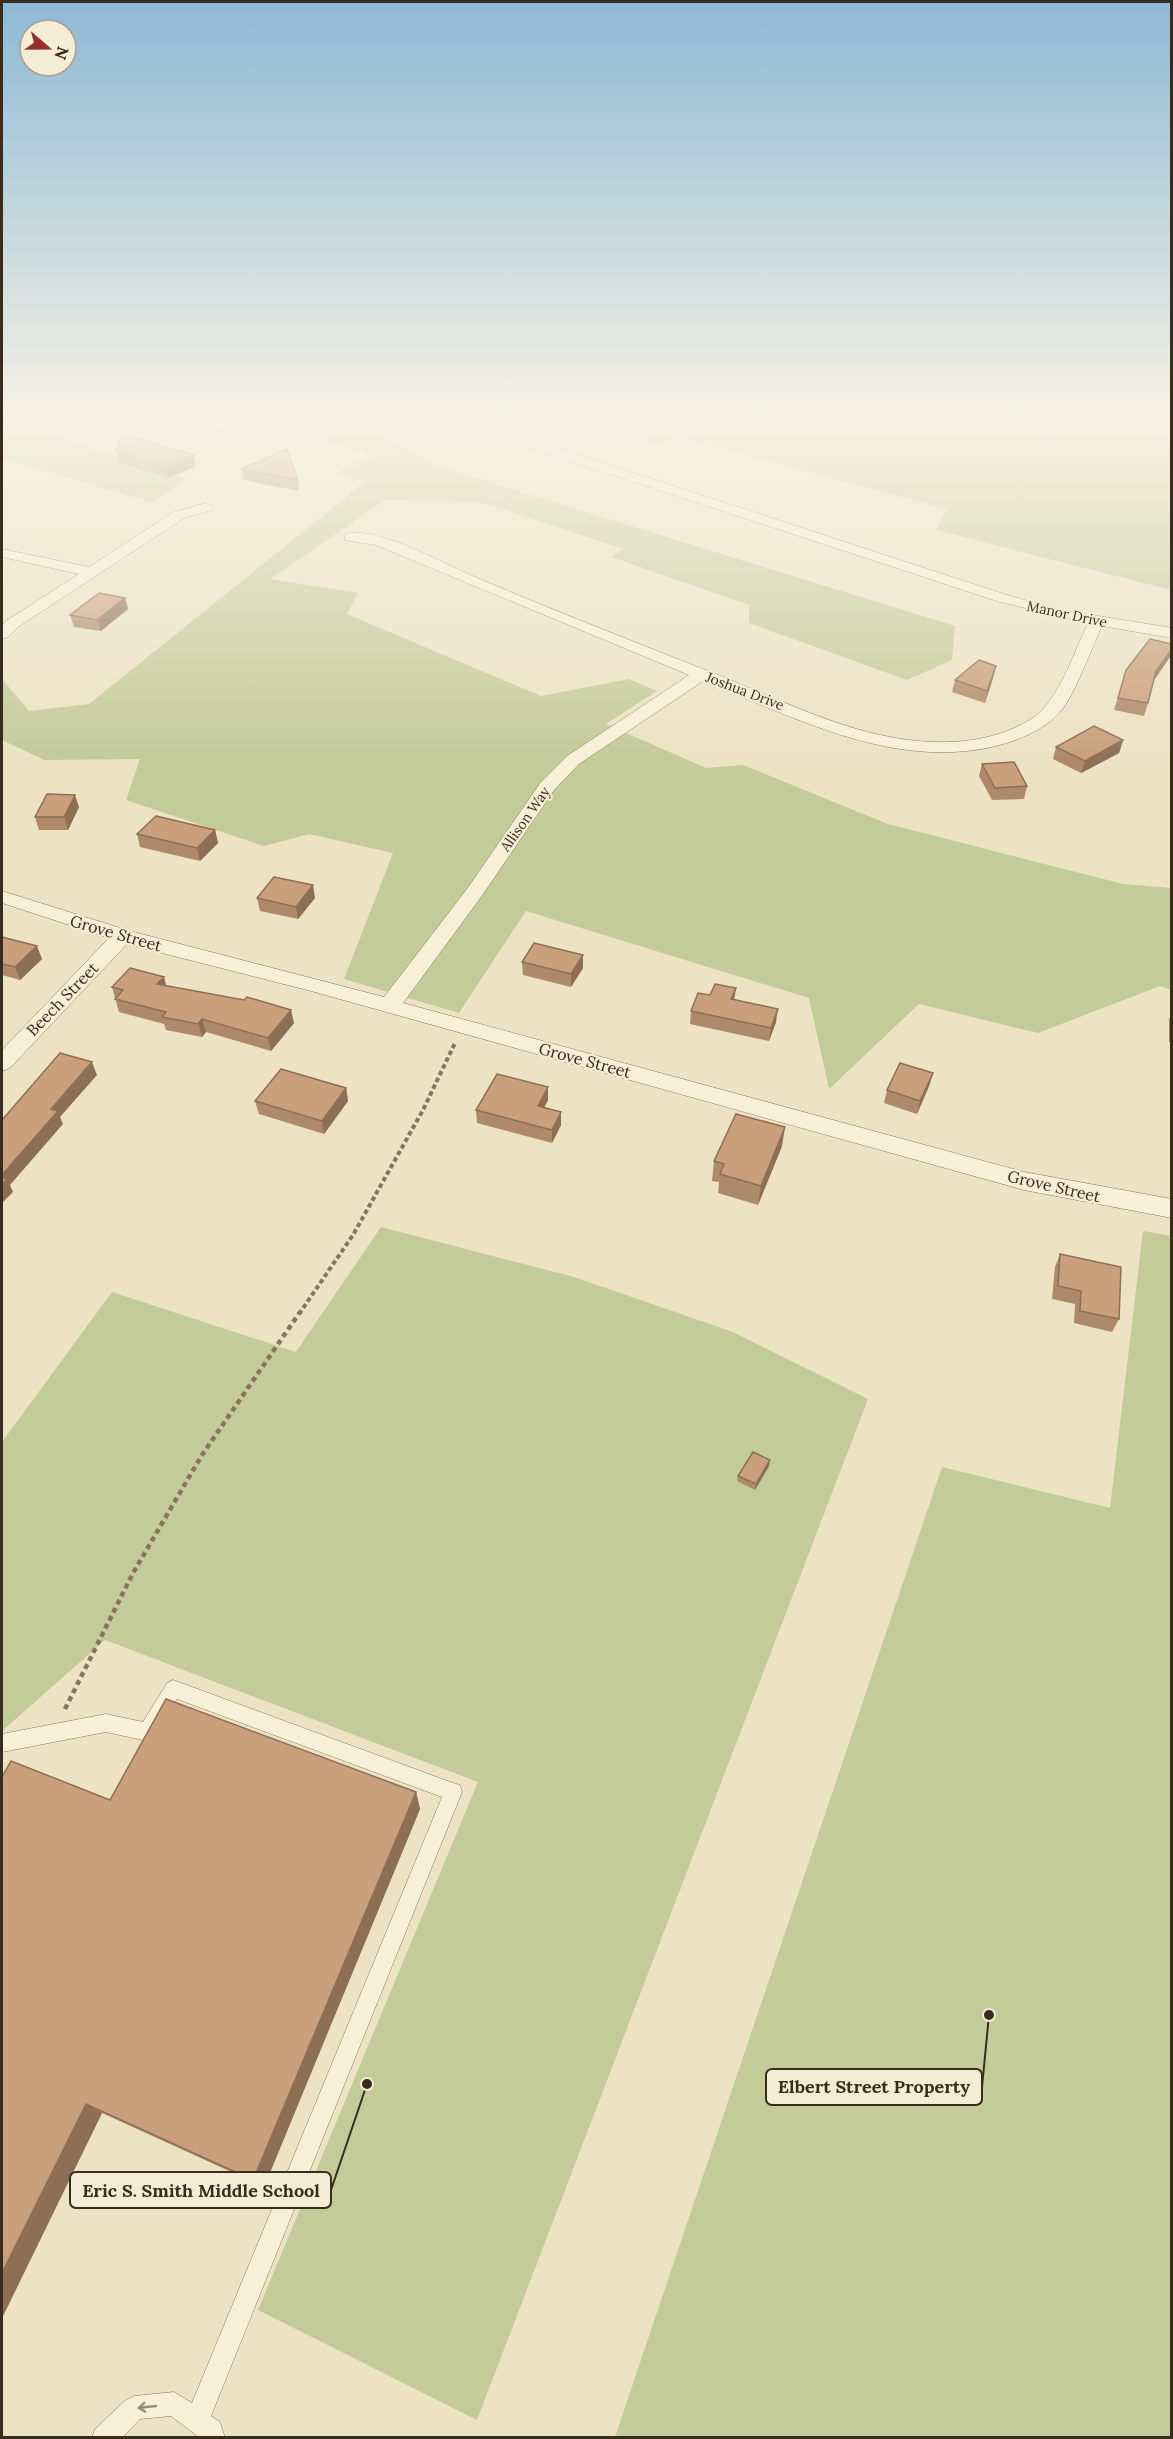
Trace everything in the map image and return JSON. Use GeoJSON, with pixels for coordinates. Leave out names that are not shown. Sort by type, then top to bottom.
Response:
{"type":"FeatureCollection","features":[{"type":"Feature","properties":{"kind":"street"},"geometry":{"type":"LineString","coordinates":[[2,634],[147,536]]}},
{"type":"Feature","properties":{"kind":"street","name":"Manor Drive"},"geometry":{"type":"LineString","coordinates":[[812,536],[1005,599],[1096,621],[1172,633]]}},
{"type":"Feature","properties":{"kind":"street","name":"Joshua Drive"},"geometry":{"type":"LineString","coordinates":[[350,537],[379,541],[554,617],[858,735],[918,746],[971,745],[1014,735],[1046,718],[1054,708],[1096,621]]}},
{"type":"Feature","properties":{"kind":"street"},"geometry":{"type":"LineString","coordinates":[[2,554],[92,572]]}},
{"type":"Feature","properties":{"kind":"street","name":"Allison Way"},"geometry":{"type":"LineString","coordinates":[[389,1006],[474,893],[547,786],[581,754],[702,674]]}},
{"type":"Feature","properties":{"kind":"street","name":"Grove Street"},"geometry":{"type":"LineString","coordinates":[[2,897],[123,936],[389,1006],[1024,1181],[1172,1209]]}},
{"type":"Feature","properties":{"kind":"street","name":"Beech Street"},"geometry":{"type":"LineString","coordinates":[[2,1062],[123,936]]}},
{"type":"Feature","properties":{"kind":"lane"},"geometry":{"type":"LineString","coordinates":[[2,1743],[106,1723],[147,1732],[173,1689],[453,1792],[205,2429],[174,2404],[134,2408],[104,2438]]}},
{"type":"Feature","properties":{"kind":"path"},"geometry":{"type":"LineString","coordinates":[[54,1733],[133,1574],[202,1455],[353,1235],[413,1129],[440,1071],[465,1027]]}},
{"type":"Feature","properties":{"kind":"green space"},"geometry":{"type":"Polygon","coordinates":[[[298,536],[333,536],[270,579],[358,593],[347,614],[541,696],[629,679],[657,691],[606,724],[706,768],[743,765],[888,824],[1123,884],[1171,888],[1171,990],[1160,986],[1038,1033],[919,1004],[829,1089],[809,998],[526,911],[459,1013],[344,979],[393,853],[309,834],[264,846],[126,800],[140,759],[44,760],[2,740],[2,679],[29,711],[89,704],[298,536]]]}},
{"type":"Feature","properties":{"kind":"green space"},"geometry":{"type":"Polygon","coordinates":[[[583,536],[663,536],[955,626],[952,660],[907,680],[749,623],[749,605],[611,557],[623,549],[583,536]]]}},
{"type":"Feature","properties":{"kind":"green space"},"geometry":{"type":"Polygon","coordinates":[[[959,536],[1171,536],[1171,590],[959,536]]]}},
{"type":"Feature","properties":{"kind":"green space"},"geometry":{"type":"Polygon","coordinates":[[[381,1227],[574,1277],[733,1332],[868,1399],[477,2420],[258,2310],[478,1782],[105,1640],[2,1731],[2,1442],[112,1292],[296,1352],[381,1227]]]}},
{"type":"Feature","properties":{"kind":"green space"},"geometry":{"type":"Polygon","coordinates":[[[1143,1231],[1172,1236],[1171,2437],[615,2437],[942,1467],[1110,1508],[1143,1231]]]}},
{"type":"Feature","properties":{"kind":"building"},"geometry":{"type":"Polygon","coordinates":[[[99,593],[125,598],[97,620],[70,615],[99,593]]]}},
{"type":"Feature","properties":{"kind":"building"},"geometry":{"type":"Polygon","coordinates":[[[1150,639],[1172,644],[1172,649],[1156,671],[1148,703],[1118,698],[1126,670],[1150,639]]]}},
{"type":"Feature","properties":{"kind":"building"},"geometry":{"type":"Polygon","coordinates":[[[979,660],[996,666],[987,691],[955,680],[979,660]]]}},
{"type":"Feature","properties":{"kind":"building"},"geometry":{"type":"Polygon","coordinates":[[[1094,726],[1123,740],[1085,761],[1056,747],[1094,726]]]}},
{"type":"Feature","properties":{"kind":"building"},"geometry":{"type":"Polygon","coordinates":[[[1014,762],[1027,786],[995,788],[982,764],[1014,762]]]}},
{"type":"Feature","properties":{"kind":"building"},"geometry":{"type":"Polygon","coordinates":[[[47,794],[75,795],[64,817],[35,817],[47,794]]]}},
{"type":"Feature","properties":{"kind":"building"},"geometry":{"type":"Polygon","coordinates":[[[156,816],[215,830],[197,848],[137,834],[156,816]]]}},
{"type":"Feature","properties":{"kind":"building"},"geometry":{"type":"Polygon","coordinates":[[[274,877],[313,885],[296,907],[257,898],[274,877]]]}},
{"type":"Feature","properties":{"kind":"building"},"geometry":{"type":"Polygon","coordinates":[[[2,937],[37,946],[15,967],[2,964],[2,937]]]}},
{"type":"Feature","properties":{"kind":"building"},"geometry":{"type":"Polygon","coordinates":[[[534,943],[583,955],[571,974],[522,962],[534,943]]]}},
{"type":"Feature","properties":{"kind":"building"},"geometry":{"type":"Polygon","coordinates":[[[130,968],[164,977],[157,984],[244,1000],[247,997],[291,1010],[268,1038],[202,1019],[198,1024],[162,1017],[166,1012],[115,999],[123,990],[112,987],[130,968]]]}},
{"type":"Feature","properties":{"kind":"building"},"geometry":{"type":"Polygon","coordinates":[[[715,984],[736,988],[731,999],[778,1009],[771,1028],[691,1011],[698,993],[710,995],[715,984]]]}},
{"type":"Feature","properties":{"kind":"building"},"geometry":{"type":"Polygon","coordinates":[[[60,1053],[92,1062],[51,1109],[58,1111],[2,1175],[2,1120],[60,1053]]]}},
{"type":"Feature","properties":{"kind":"building"},"geometry":{"type":"Polygon","coordinates":[[[900,1063],[933,1073],[920,1101],[887,1090],[900,1063]]]}},
{"type":"Feature","properties":{"kind":"building"},"geometry":{"type":"Polygon","coordinates":[[[281,1069],[346,1088],[322,1121],[255,1101],[281,1069]]]}},
{"type":"Feature","properties":{"kind":"building"},"geometry":{"type":"Polygon","coordinates":[[[497,1074],[548,1087],[538,1106],[561,1112],[552,1130],[476,1110],[497,1074]]]}},
{"type":"Feature","properties":{"kind":"building"},"geometry":{"type":"Polygon","coordinates":[[[736,1114],[785,1127],[761,1186],[720,1174],[724,1164],[714,1161],[736,1114]]]}},
{"type":"Feature","properties":{"kind":"building"},"geometry":{"type":"Polygon","coordinates":[[[1060,1254],[1121,1267],[1119,1319],[1080,1311],[1081,1291],[1058,1286],[1060,1254]]]}},
{"type":"Feature","properties":{"kind":"building"},"geometry":{"type":"Polygon","coordinates":[[[753,1452],[770,1460],[756,1484],[738,1476],[753,1452]]]}},
{"type":"Feature","properties":{"kind":"building"},"geometry":{"type":"Polygon","coordinates":[[[166,1699],[416,1792],[253,2180],[86,2104],[2,2273],[2,1777],[11,1761],[110,1800],[166,1699]]]}},
{"type":"Feature","properties":{"kind":"place","name":"Elbert Street Property"},"geometry":{"type":"Point","coordinates":[989,2015]}},
{"type":"Feature","properties":{"kind":"place","name":"Eric S. Smith Middle School"},"geometry":{"type":"Point","coordinates":[367,2084]}}]}
